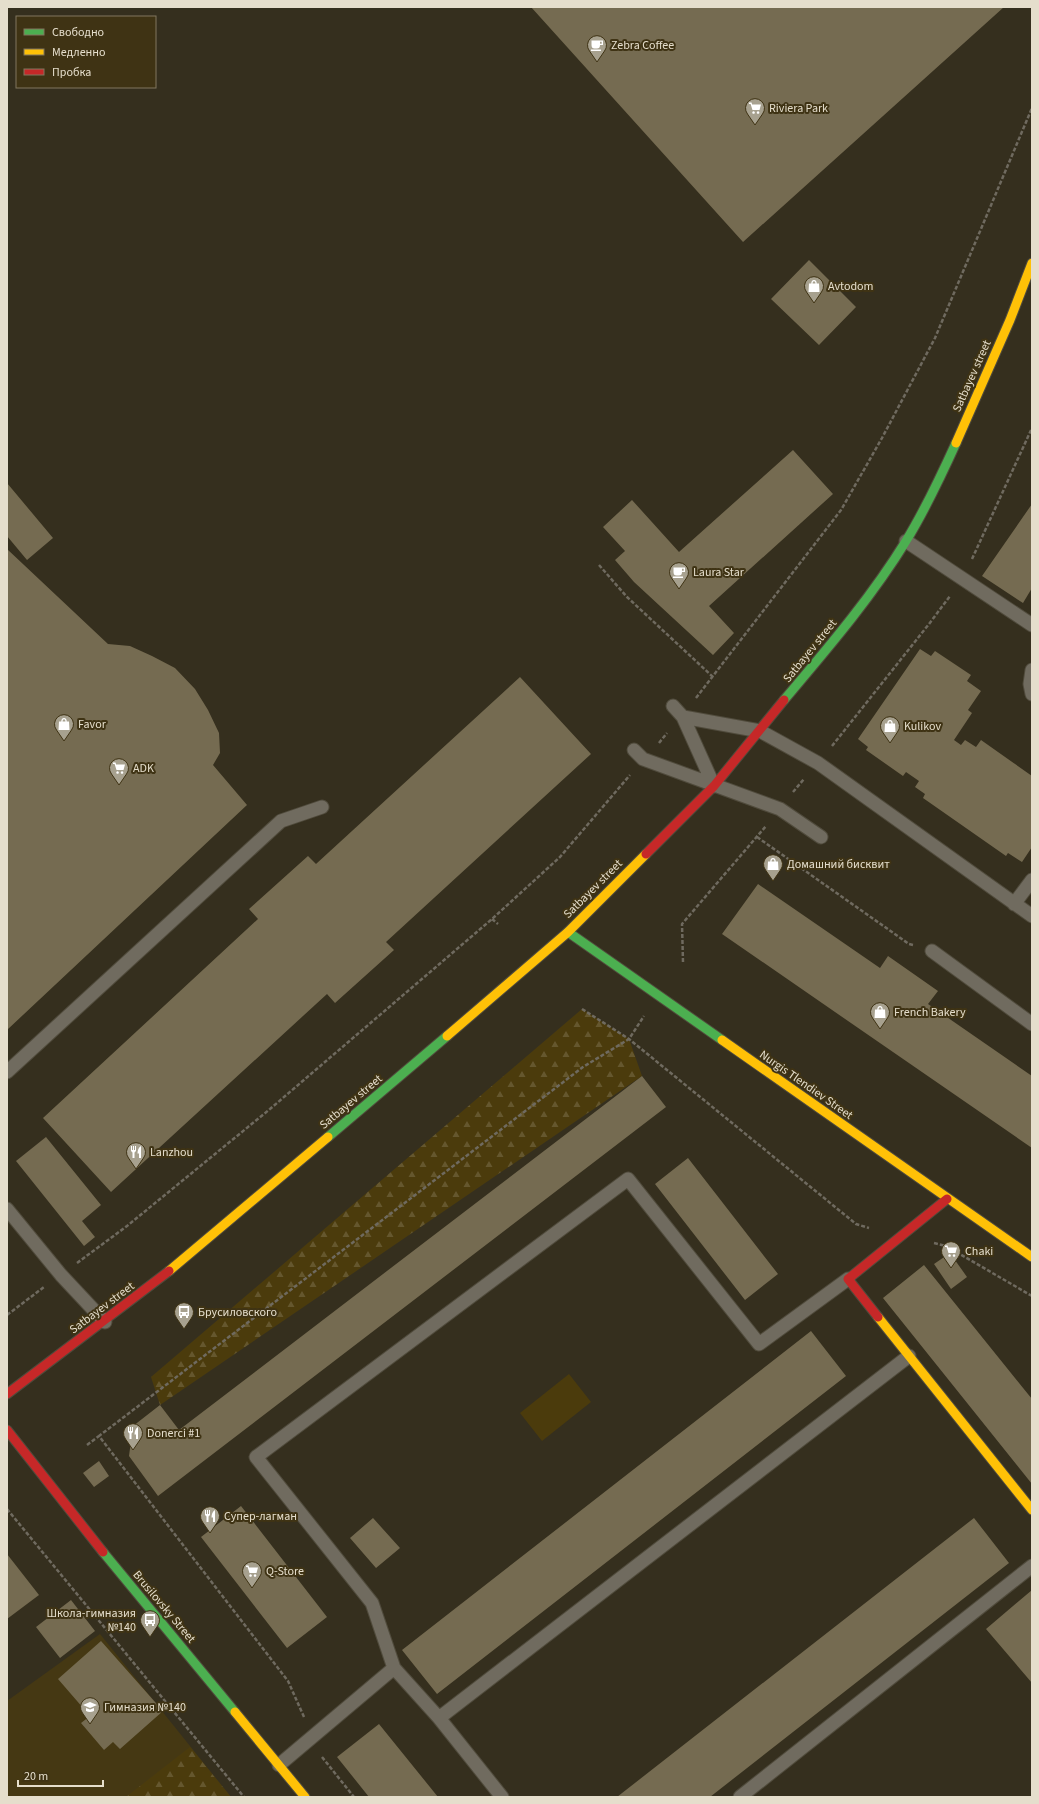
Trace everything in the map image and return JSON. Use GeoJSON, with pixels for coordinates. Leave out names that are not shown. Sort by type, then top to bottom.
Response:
{"type":"FeatureCollection","features":[{"type":"Feature","properties":{"kind":"main road","name":"Satbayev street"},"geometry":{"type":"LineString","coordinates":[[7,1394],[105,1322],[184,1260],[568,932],[714,786],[856,613],[906,541],[948,461],[1010,320],[1032,263]]}},
{"type":"Feature","properties":{"kind":"main road","name":"Nurgis Tlendiev Street"},"geometry":{"type":"LineString","coordinates":[[568,932],[947,1199],[1032,1257]]}},
{"type":"Feature","properties":{"kind":"main road"},"geometry":{"type":"LineString","coordinates":[[947,1199],[848,1279],[1032,1510]]}},
{"type":"Feature","properties":{"kind":"main road","name":"Brusilovsky Street"},"geometry":{"type":"LineString","coordinates":[[7,1430],[43,1478],[305,1797]]}},
{"type":"Feature","properties":{"kind":"lane"},"geometry":{"type":"LineString","coordinates":[[906,541],[1032,625]]}},
{"type":"Feature","properties":{"kind":"lane"},"geometry":{"type":"LineString","coordinates":[[1032,670],[1030,684],[1032,694]]}},
{"type":"Feature","properties":{"kind":"lane"},"geometry":{"type":"LineString","coordinates":[[673,706],[682,717],[714,786]]}},
{"type":"Feature","properties":{"kind":"lane"},"geometry":{"type":"LineString","coordinates":[[682,717],[760,731],[818,763],[1032,916]]}},
{"type":"Feature","properties":{"kind":"lane"},"geometry":{"type":"LineString","coordinates":[[634,750],[643,759],[780,809],[821,837]]}},
{"type":"Feature","properties":{"kind":"lane"},"geometry":{"type":"LineString","coordinates":[[7,1072],[281,821],[322,807]]}},
{"type":"Feature","properties":{"kind":"lane"},"geometry":{"type":"LineString","coordinates":[[1014,904],[1032,880]]}},
{"type":"Feature","properties":{"kind":"lane"},"geometry":{"type":"LineString","coordinates":[[932,951],[1032,1024]]}},
{"type":"Feature","properties":{"kind":"lane"},"geometry":{"type":"LineString","coordinates":[[502,1797],[439,1718],[394,1668],[372,1603],[256,1457],[628,1179],[759,1344],[848,1279]]}},
{"type":"Feature","properties":{"kind":"lane"},"geometry":{"type":"LineString","coordinates":[[7,1209],[61,1274],[105,1322]]}},
{"type":"Feature","properties":{"kind":"lane"},"geometry":{"type":"LineString","coordinates":[[439,1718],[909,1356]]}},
{"type":"Feature","properties":{"kind":"lane"},"geometry":{"type":"LineString","coordinates":[[740,1797],[1032,1566]]}},
{"type":"Feature","properties":{"kind":"lane"},"geometry":{"type":"LineString","coordinates":[[279,1765],[394,1668]]}},
{"type":"Feature","properties":{"kind":"path"},"geometry":{"type":"LineString","coordinates":[[7,1315],[127,1226],[264,1114],[492,918],[560,857],[643,759],[682,717],[841,510],[882,438],[935,338],[1032,108]]}},
{"type":"Feature","properties":{"kind":"path"},"geometry":{"type":"LineString","coordinates":[[683,962],[682,924],[818,763],[930,624],[962,579],[1032,428]]}},
{"type":"Feature","properties":{"kind":"path"},"geometry":{"type":"LineString","coordinates":[[599,565],[627,597],[713,676]]}},
{"type":"Feature","properties":{"kind":"path"},"geometry":{"type":"LineString","coordinates":[[757,837],[909,944],[932,951]]}},
{"type":"Feature","properties":{"kind":"path"},"geometry":{"type":"LineString","coordinates":[[492,918],[498,924]]}},
{"type":"Feature","properties":{"kind":"path"},"geometry":{"type":"LineString","coordinates":[[582,1009],[629,1039],[856,1224],[946,1246],[1032,1296]]}},
{"type":"Feature","properties":{"kind":"path"},"geometry":{"type":"LineString","coordinates":[[88,1445],[583,1067],[629,1039],[644,1016]]}},
{"type":"Feature","properties":{"kind":"path"},"geometry":{"type":"LineString","coordinates":[[99,1436],[288,1681],[321,1755],[354,1797]]}},
{"type":"Feature","properties":{"kind":"path"},"geometry":{"type":"LineString","coordinates":[[7,1510],[244,1797]]}},
{"type":"Feature","properties":{"kind":"shaded area","name":"Гимназия №140"},"geometry":{"type":"Polygon","coordinates":[[[100,1634],[231,1797],[7,1797],[7,1701],[100,1634]]]}},
{"type":"Feature","properties":{"kind":"green space"},"geometry":{"type":"Polygon","coordinates":[[[582,1009],[629,1039],[642,1076],[160,1405],[151,1377],[582,1009]]]}},
{"type":"Feature","properties":{"kind":"green space"},"geometry":{"type":"Polygon","coordinates":[[[569,1374],[591,1402],[542,1441],[520,1413],[569,1374]]]}},
{"type":"Feature","properties":{"kind":"green space"},"geometry":{"type":"Polygon","coordinates":[[[190,1747],[231,1797],[126,1797],[190,1747]]]}},
{"type":"Feature","properties":{"kind":"building","name":"Riviera Park"},"geometry":{"type":"Polygon","coordinates":[[[531,7],[1004,7],[743,242],[531,7]]]}},
{"type":"Feature","properties":{"kind":"building","name":"Avtodom"},"geometry":{"type":"Polygon","coordinates":[[[809,260],[856,307],[819,345],[771,299],[809,260]]]}},
{"type":"Feature","properties":{"kind":"building"},"geometry":{"type":"Polygon","coordinates":[[[793,450],[833,494],[709,606],[734,633],[713,655],[634,582],[615,560],[625,551],[603,527],[632,500],[679,552],[793,450]]]}},
{"type":"Feature","properties":{"kind":"building"},"geometry":{"type":"Polygon","coordinates":[[[7,483],[53,538],[27,560],[7,536],[7,483]]]}},
{"type":"Feature","properties":{"kind":"building"},"geometry":{"type":"Polygon","coordinates":[[[1032,504],[1032,588],[1023,603],[982,576],[1032,504]]]}},
{"type":"Feature","properties":{"kind":"building","name":"ADK"},"geometry":{"type":"Polygon","coordinates":[[[7,549],[108,644],[130,646],[152,656],[175,668],[195,689],[208,710],[219,733],[220,753],[213,765],[247,805],[7,1030],[7,549]]]}},
{"type":"Feature","properties":{"kind":"building"},"geometry":{"type":"Polygon","coordinates":[[[920,649],[931,656],[935,651],[971,675],[967,681],[981,691],[968,710],[972,713],[954,740],[961,745],[965,740],[976,747],[981,740],[1032,776],[1032,847],[1022,862],[1008,853],[1006,856],[923,798],[925,794],[915,787],[919,781],[906,772],[903,776],[866,750],[868,747],[858,739],[920,649]]]}},
{"type":"Feature","properties":{"kind":"building"},"geometry":{"type":"Polygon","coordinates":[[[520,677],[591,754],[386,942],[394,950],[335,1003],[327,994],[111,1192],[43,1118],[258,919],[249,909],[308,856],[316,864],[520,677]]]}},
{"type":"Feature","properties":{"kind":"building"},"geometry":{"type":"Polygon","coordinates":[[[758,884],[880,968],[888,956],[938,991],[928,1004],[1032,1076],[1032,1148],[722,934],[758,884]]]}},
{"type":"Feature","properties":{"kind":"building"},"geometry":{"type":"Polygon","coordinates":[[[642,1076],[666,1107],[158,1496],[129,1456],[133,1426],[160,1405],[179,1430],[642,1076]]]}},
{"type":"Feature","properties":{"kind":"building"},"geometry":{"type":"Polygon","coordinates":[[[46,1137],[101,1205],[82,1221],[95,1237],[84,1246],[16,1161],[46,1137]]]}},
{"type":"Feature","properties":{"kind":"building"},"geometry":{"type":"Polygon","coordinates":[[[688,1158],[778,1274],[745,1300],[655,1184],[688,1158]]]}},
{"type":"Feature","properties":{"kind":"building"},"geometry":{"type":"Polygon","coordinates":[[[950,1253],[967,1277],[951,1289],[934,1264],[950,1253]]]}},
{"type":"Feature","properties":{"kind":"building"},"geometry":{"type":"Polygon","coordinates":[[[924,1265],[1032,1399],[1032,1484],[883,1298],[924,1265]]]}},
{"type":"Feature","properties":{"kind":"building"},"geometry":{"type":"Polygon","coordinates":[[[811,1331],[846,1376],[437,1694],[402,1650],[811,1331]]]}},
{"type":"Feature","properties":{"kind":"building"},"geometry":{"type":"Polygon","coordinates":[[[99,1461],[109,1476],[94,1487],[83,1473],[99,1461]]]}},
{"type":"Feature","properties":{"kind":"building"},"geometry":{"type":"Polygon","coordinates":[[[241,1506],[327,1617],[287,1648],[201,1537],[241,1506]]]}},
{"type":"Feature","properties":{"kind":"building"},"geometry":{"type":"Polygon","coordinates":[[[373,1518],[400,1548],[376,1568],[350,1538],[373,1518]]]}},
{"type":"Feature","properties":{"kind":"building"},"geometry":{"type":"Polygon","coordinates":[[[974,1518],[1009,1563],[710,1797],[617,1797],[974,1518]]]}},
{"type":"Feature","properties":{"kind":"building"},"geometry":{"type":"Polygon","coordinates":[[[7,1554],[39,1595],[7,1619],[7,1554]]]}},
{"type":"Feature","properties":{"kind":"building"},"geometry":{"type":"Polygon","coordinates":[[[1032,1590],[1032,1683],[986,1629],[1032,1590]]]}},
{"type":"Feature","properties":{"kind":"building"},"geometry":{"type":"Polygon","coordinates":[[[71,1600],[95,1631],[60,1658],[36,1627],[71,1600]]]}},
{"type":"Feature","properties":{"kind":"building"},"geometry":{"type":"Polygon","coordinates":[[[101,1641],[163,1711],[120,1749],[113,1742],[104,1750],[81,1723],[90,1716],[58,1679],[101,1641]]]}},
{"type":"Feature","properties":{"kind":"building"},"geometry":{"type":"Polygon","coordinates":[[[379,1724],[438,1797],[369,1797],[337,1757],[379,1724]]]}},
{"type":"Feature","properties":{"kind":"traffic: fast"},"geometry":{"type":"LineString","coordinates":[[784,700],[848,623],[878,583],[920,517],[956,443]]}},
{"type":"Feature","properties":{"kind":"traffic: fast"},"geometry":{"type":"LineString","coordinates":[[568,932],[722,1040]]}},
{"type":"Feature","properties":{"kind":"traffic: fast"},"geometry":{"type":"LineString","coordinates":[[328,1137],[447,1036]]}},
{"type":"Feature","properties":{"kind":"traffic: fast"},"geometry":{"type":"LineString","coordinates":[[103,1552],[235,1712]]}},
{"type":"Feature","properties":{"kind":"traffic: slow"},"geometry":{"type":"LineString","coordinates":[[956,443],[1010,320],[1032,263]]}},
{"type":"Feature","properties":{"kind":"traffic: slow"},"geometry":{"type":"LineString","coordinates":[[447,1036],[568,932],[646,854]]}},
{"type":"Feature","properties":{"kind":"traffic: slow"},"geometry":{"type":"LineString","coordinates":[[722,1040],[1032,1257]]}},
{"type":"Feature","properties":{"kind":"traffic: slow"},"geometry":{"type":"LineString","coordinates":[[169,1271],[328,1137]]}},
{"type":"Feature","properties":{"kind":"traffic: slow"},"geometry":{"type":"LineString","coordinates":[[878,1317],[1032,1510]]}},
{"type":"Feature","properties":{"kind":"traffic: slow"},"geometry":{"type":"LineString","coordinates":[[235,1712],[305,1797]]}},
{"type":"Feature","properties":{"kind":"traffic: jam"},"geometry":{"type":"LineString","coordinates":[[646,854],[714,786],[784,700]]}},
{"type":"Feature","properties":{"kind":"traffic: jam"},"geometry":{"type":"LineString","coordinates":[[878,1317],[848,1279],[947,1199]]}},
{"type":"Feature","properties":{"kind":"traffic: jam"},"geometry":{"type":"LineString","coordinates":[[7,1394],[169,1271]]}},
{"type":"Feature","properties":{"kind":"traffic: jam"},"geometry":{"type":"LineString","coordinates":[[7,1430],[103,1552]]}},
{"type":"Feature","properties":{"kind":"place","name":"Zebra Coffee"},"geometry":{"type":"Point","coordinates":[597,62]}},
{"type":"Feature","properties":{"kind":"place","name":"Riviera Park"},"geometry":{"type":"Point","coordinates":[755,125]}},
{"type":"Feature","properties":{"kind":"place","name":"Avtodom"},"geometry":{"type":"Point","coordinates":[814,303]}},
{"type":"Feature","properties":{"kind":"place","name":"Laura Star"},"geometry":{"type":"Point","coordinates":[679,589]}},
{"type":"Feature","properties":{"kind":"place","name":"Favor"},"geometry":{"type":"Point","coordinates":[64,741]}},
{"type":"Feature","properties":{"kind":"place","name":"Kulikov"},"geometry":{"type":"Point","coordinates":[890,743]}},
{"type":"Feature","properties":{"kind":"place","name":"ADK"},"geometry":{"type":"Point","coordinates":[119,785]}},
{"type":"Feature","properties":{"kind":"place","name":"Домашний бисквит"},"geometry":{"type":"Point","coordinates":[773,881]}},
{"type":"Feature","properties":{"kind":"place","name":"French Bakery"},"geometry":{"type":"Point","coordinates":[880,1029]}},
{"type":"Feature","properties":{"kind":"place","name":"Lanzhou"},"geometry":{"type":"Point","coordinates":[136,1169]}},
{"type":"Feature","properties":{"kind":"place","name":"Chaki"},"geometry":{"type":"Point","coordinates":[951,1268]}},
{"type":"Feature","properties":{"kind":"place","name":"Брусиловского"},"geometry":{"type":"Point","coordinates":[184,1329]}},
{"type":"Feature","properties":{"kind":"place","name":"Donerci #1"},"geometry":{"type":"Point","coordinates":[133,1450]}},
{"type":"Feature","properties":{"kind":"place","name":"Супер-лагман"},"geometry":{"type":"Point","coordinates":[210,1533]}},
{"type":"Feature","properties":{"kind":"place","name":"Q-Store"},"geometry":{"type":"Point","coordinates":[252,1588]}},
{"type":"Feature","properties":{"kind":"place","name":"Школа-гимназия №140"},"geometry":{"type":"Point","coordinates":[150,1637]}},
{"type":"Feature","properties":{"kind":"place","name":"Гимназия №140"},"geometry":{"type":"Point","coordinates":[90,1724]}}]}
